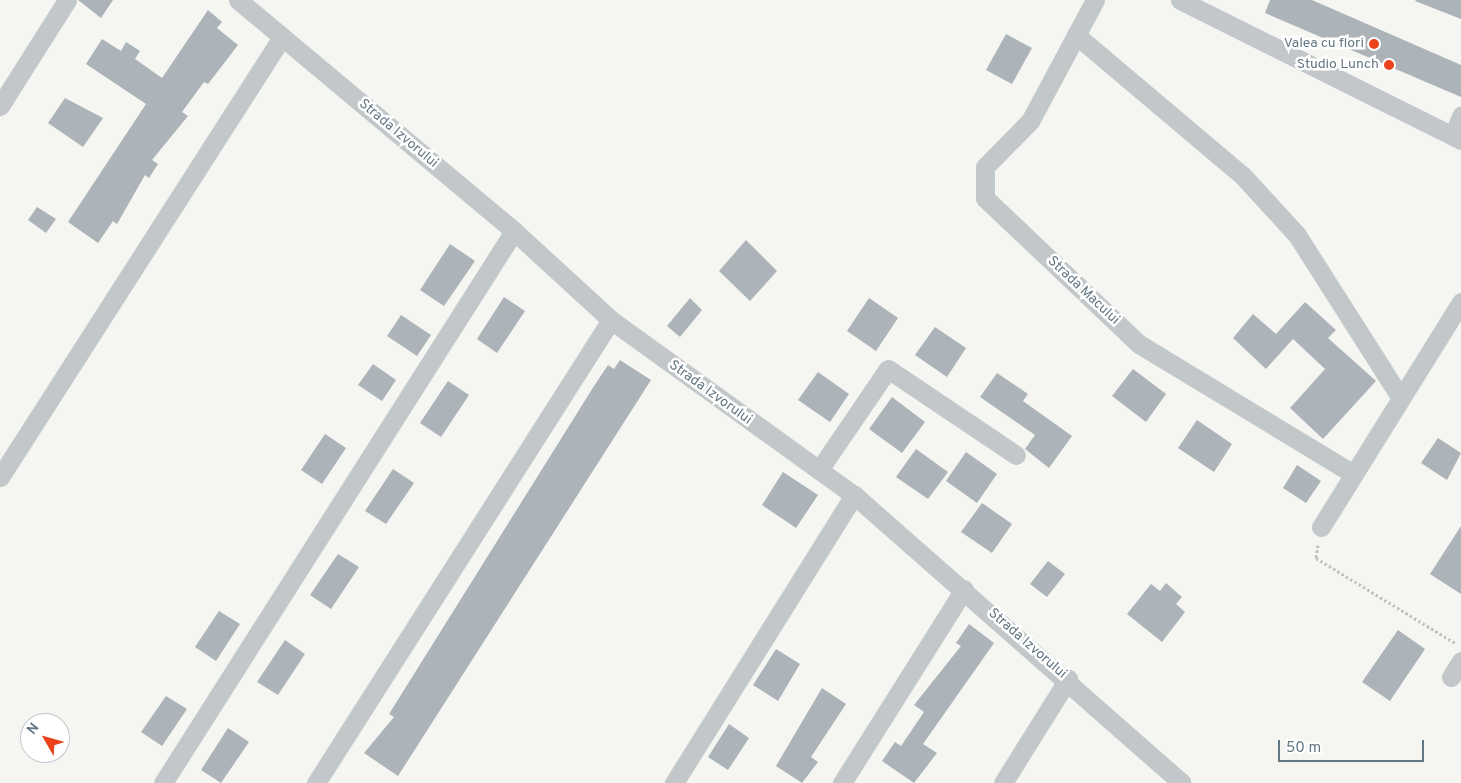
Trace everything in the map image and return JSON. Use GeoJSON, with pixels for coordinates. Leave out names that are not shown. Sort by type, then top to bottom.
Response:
{"type":"FeatureCollection","features":[{"type":"Feature","properties":{"kind":"street"},"geometry":{"type":"LineString","coordinates":[[0,106],[67,0]]}},
{"type":"Feature","properties":{"kind":"street","name":"Strada Izvorului"},"geometry":{"type":"LineString","coordinates":[[238,0],[514,231],[611,320],[854,494],[1068,679],[1182,783]]}},
{"type":"Feature","properties":{"kind":"street","name":"Strada Macului"},"geometry":{"type":"LineString","coordinates":[[1095,0],[1030,121],[985,167],[985,198],[1139,344],[1354,474]]}},
{"type":"Feature","properties":{"kind":"street"},"geometry":{"type":"LineString","coordinates":[[1183,1],[1457,138],[1461,116]]}},
{"type":"Feature","properties":{"kind":"street"},"geometry":{"type":"LineString","coordinates":[[1076,35],[1243,176],[1297,235],[1402,398]]}},
{"type":"Feature","properties":{"kind":"street"},"geometry":{"type":"LineString","coordinates":[[0,477],[282,37]]}},
{"type":"Feature","properties":{"kind":"street"},"geometry":{"type":"LineString","coordinates":[[163,783],[514,231]]}},
{"type":"Feature","properties":{"kind":"street"},"geometry":{"type":"LineString","coordinates":[[1321,527],[1461,302]]}},
{"type":"Feature","properties":{"kind":"street"},"geometry":{"type":"LineString","coordinates":[[316,783],[611,320]]}},
{"type":"Feature","properties":{"kind":"street"},"geometry":{"type":"LineString","coordinates":[[819,470],[888,369],[1016,456]]}},
{"type":"Feature","properties":{"kind":"street"},"geometry":{"type":"LineString","coordinates":[[674,783],[854,494]]}},
{"type":"Feature","properties":{"kind":"street"},"geometry":{"type":"LineString","coordinates":[[842,783],[964,589]]}},
{"type":"Feature","properties":{"kind":"street"},"geometry":{"type":"LineString","coordinates":[[1451,677],[1461,661]]}},
{"type":"Feature","properties":{"kind":"street"},"geometry":{"type":"LineString","coordinates":[[1003,783],[1068,679]]}},
{"type":"Feature","properties":{"kind":"path"},"geometry":{"type":"LineString","coordinates":[[1321,527],[1316,558],[1461,647]]}},
{"type":"Feature","properties":{"kind":"building"},"geometry":{"type":"Polygon","coordinates":[[[78,0],[113,0],[101,18],[78,0]]]}},
{"type":"Feature","properties":{"kind":"building"},"geometry":{"type":"Polygon","coordinates":[[[1270,0],[1312,0],[1461,65],[1461,97],[1265,13],[1270,0]]]}},
{"type":"Feature","properties":{"kind":"building"},"geometry":{"type":"Polygon","coordinates":[[[1461,0],[1461,19],[1415,1],[1461,0]]]}},
{"type":"Feature","properties":{"kind":"building"},"geometry":{"type":"Polygon","coordinates":[[[208,10],[222,22],[217,28],[238,45],[208,84],[204,82],[182,112],[188,116],[152,160],[158,164],[149,178],[145,175],[117,224],[113,221],[98,243],[68,222],[146,104],[86,64],[102,39],[121,51],[126,42],[140,51],[135,59],[162,78],[208,10]]]}},
{"type":"Feature","properties":{"kind":"building"},"geometry":{"type":"Polygon","coordinates":[[[1006,34],[1032,48],[1012,84],[986,70],[1006,34]]]}},
{"type":"Feature","properties":{"kind":"building"},"geometry":{"type":"Polygon","coordinates":[[[65,98],[103,118],[83,147],[48,123],[65,98]]]}},
{"type":"Feature","properties":{"kind":"building"},"geometry":{"type":"Polygon","coordinates":[[[37,207],[56,219],[46,233],[28,220],[37,207]]]}},
{"type":"Feature","properties":{"kind":"building"},"geometry":{"type":"Polygon","coordinates":[[[746,240],[777,271],[750,301],[719,271],[746,240]]]}},
{"type":"Feature","properties":{"kind":"building"},"geometry":{"type":"Polygon","coordinates":[[[450,244],[475,261],[444,306],[420,290],[450,244]]]}},
{"type":"Feature","properties":{"kind":"building"},"geometry":{"type":"Polygon","coordinates":[[[504,297],[525,311],[497,353],[477,339],[504,297]]]}},
{"type":"Feature","properties":{"kind":"building"},"geometry":{"type":"Polygon","coordinates":[[[690,298],[702,310],[680,337],[667,326],[690,298]]]}},
{"type":"Feature","properties":{"kind":"building"},"geometry":{"type":"Polygon","coordinates":[[[869,298],[898,318],[876,351],[847,331],[869,298]]]}},
{"type":"Feature","properties":{"kind":"building"},"geometry":{"type":"Polygon","coordinates":[[[1305,302],[1336,330],[1328,338],[1376,381],[1323,439],[1290,408],[1325,369],[1293,339],[1266,369],[1233,338],[1253,314],[1276,334],[1305,302]]]}},
{"type":"Feature","properties":{"kind":"building"},"geometry":{"type":"Polygon","coordinates":[[[401,315],[431,335],[417,356],[387,336],[401,315]]]}},
{"type":"Feature","properties":{"kind":"building"},"geometry":{"type":"Polygon","coordinates":[[[935,327],[966,348],[947,377],[915,355],[935,327]]]}},
{"type":"Feature","properties":{"kind":"building"},"geometry":{"type":"Polygon","coordinates":[[[620,360],[651,380],[398,776],[364,753],[394,717],[389,714],[594,386],[608,365],[614,369],[620,360]]]}},
{"type":"Feature","properties":{"kind":"building"},"geometry":{"type":"Polygon","coordinates":[[[373,364],[396,380],[382,401],[358,385],[373,364]]]}},
{"type":"Feature","properties":{"kind":"building"},"geometry":{"type":"Polygon","coordinates":[[[1133,369],[1166,394],[1146,422],[1112,396],[1133,369]]]}},
{"type":"Feature","properties":{"kind":"building"},"geometry":{"type":"Polygon","coordinates":[[[818,372],[849,394],[830,422],[798,400],[818,372]]]}},
{"type":"Feature","properties":{"kind":"building"},"geometry":{"type":"Polygon","coordinates":[[[997,373],[1028,394],[1023,401],[1072,436],[1049,468],[1025,449],[1035,435],[980,397],[997,373]]]}},
{"type":"Feature","properties":{"kind":"building"},"geometry":{"type":"Polygon","coordinates":[[[448,381],[469,395],[441,437],[420,423],[448,381]]]}},
{"type":"Feature","properties":{"kind":"building"},"geometry":{"type":"Polygon","coordinates":[[[892,397],[925,422],[902,453],[869,429],[892,397]]]}},
{"type":"Feature","properties":{"kind":"building"},"geometry":{"type":"Polygon","coordinates":[[[1197,420],[1232,444],[1214,472],[1178,448],[1197,420]]]}},
{"type":"Feature","properties":{"kind":"building"},"geometry":{"type":"Polygon","coordinates":[[[325,434],[346,448],[322,484],[301,470],[325,434]]]}},
{"type":"Feature","properties":{"kind":"building"},"geometry":{"type":"Polygon","coordinates":[[[1438,438],[1461,453],[1447,480],[1421,463],[1438,438]]]}},
{"type":"Feature","properties":{"kind":"building"},"geometry":{"type":"Polygon","coordinates":[[[916,449],[948,472],[928,499],[896,477],[916,449]]]}},
{"type":"Feature","properties":{"kind":"building"},"geometry":{"type":"Polygon","coordinates":[[[966,452],[997,474],[977,503],[946,481],[966,452]]]}},
{"type":"Feature","properties":{"kind":"building"},"geometry":{"type":"Polygon","coordinates":[[[1297,465],[1321,481],[1306,503],[1283,488],[1297,465]]]}},
{"type":"Feature","properties":{"kind":"building"},"geometry":{"type":"Polygon","coordinates":[[[393,469],[414,483],[386,524],[365,511],[393,469]]]}},
{"type":"Feature","properties":{"kind":"building"},"geometry":{"type":"Polygon","coordinates":[[[783,472],[818,495],[796,528],[762,505],[783,472]]]}},
{"type":"Feature","properties":{"kind":"building"},"geometry":{"type":"Polygon","coordinates":[[[982,503],[1012,524],[992,553],[961,532],[982,503]]]}},
{"type":"Feature","properties":{"kind":"building"},"geometry":{"type":"Polygon","coordinates":[[[1461,526],[1461,594],[1430,574],[1461,526]]]}},
{"type":"Feature","properties":{"kind":"building"},"geometry":{"type":"Polygon","coordinates":[[[338,554],[359,567],[331,609],[310,595],[338,554]]]}},
{"type":"Feature","properties":{"kind":"building"},"geometry":{"type":"Polygon","coordinates":[[[1048,561],[1065,574],[1047,597],[1030,584],[1048,561]]]}},
{"type":"Feature","properties":{"kind":"building"},"geometry":{"type":"Polygon","coordinates":[[[1166,583],[1182,597],[1176,604],[1185,612],[1162,642],[1127,614],[1151,584],[1160,591],[1166,583]]]}},
{"type":"Feature","properties":{"kind":"building"},"geometry":{"type":"Polygon","coordinates":[[[219,611],[240,624],[216,661],[195,647],[219,611]]]}},
{"type":"Feature","properties":{"kind":"building"},"geometry":{"type":"Polygon","coordinates":[[[969,624],[994,643],[923,744],[937,753],[914,783],[882,761],[895,742],[901,746],[924,712],[914,705],[961,646],[956,643],[969,624]]]}},
{"type":"Feature","properties":{"kind":"building"},"geometry":{"type":"Polygon","coordinates":[[[1398,630],[1425,649],[1390,701],[1362,682],[1398,630]]]}},
{"type":"Feature","properties":{"kind":"building"},"geometry":{"type":"Polygon","coordinates":[[[285,640],[305,654],[278,695],[257,682],[285,640]]]}},
{"type":"Feature","properties":{"kind":"building"},"geometry":{"type":"Polygon","coordinates":[[[776,649],[800,664],[778,701],[753,685],[776,649]]]}},
{"type":"Feature","properties":{"kind":"building"},"geometry":{"type":"Polygon","coordinates":[[[822,688],[846,704],[811,757],[818,762],[802,783],[776,766],[822,688]]]}},
{"type":"Feature","properties":{"kind":"building"},"geometry":{"type":"Polygon","coordinates":[[[166,696],[187,709],[162,746],[141,732],[166,696]]]}},
{"type":"Feature","properties":{"kind":"building"},"geometry":{"type":"Polygon","coordinates":[[[729,724],[749,738],[728,770],[708,757],[729,724]]]}},
{"type":"Feature","properties":{"kind":"building"},"geometry":{"type":"Polygon","coordinates":[[[228,728],[249,742],[221,783],[201,770],[228,728]]]}},
{"type":"Feature","properties":{"kind":"place","name":"Valea cu flori"},"geometry":{"type":"Point","coordinates":[1374,44]}},
{"type":"Feature","properties":{"kind":"place","name":"Studio Lunch"},"geometry":{"type":"Point","coordinates":[1389,65]}}]}
